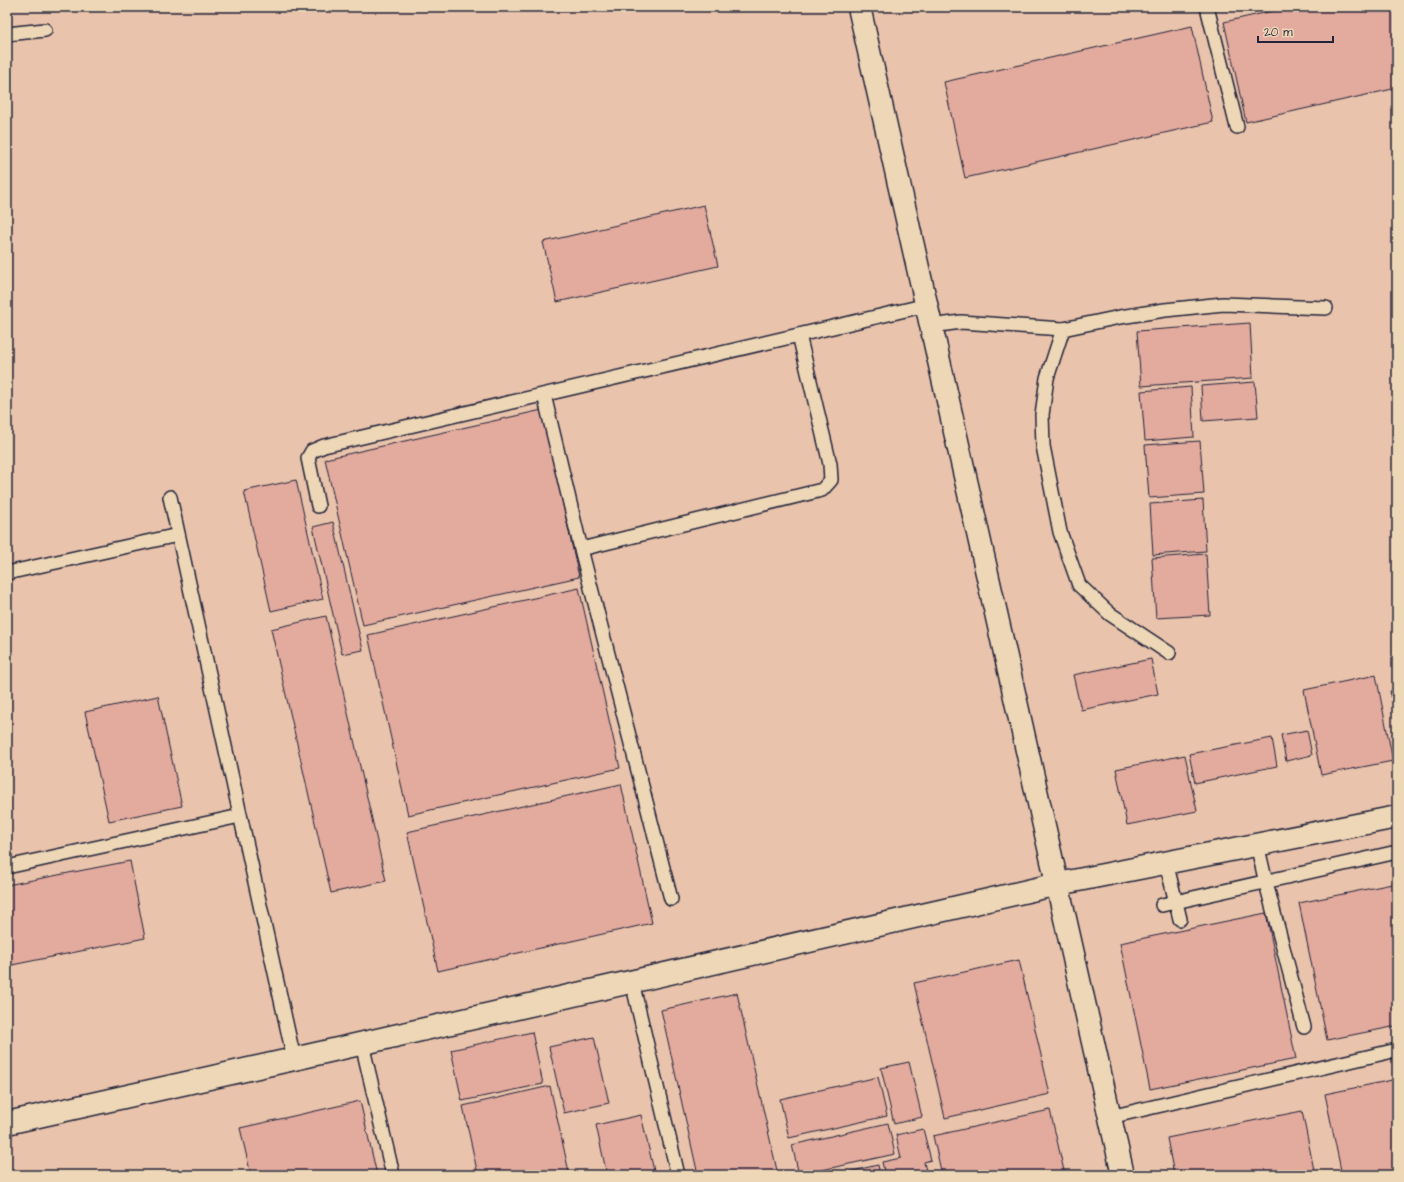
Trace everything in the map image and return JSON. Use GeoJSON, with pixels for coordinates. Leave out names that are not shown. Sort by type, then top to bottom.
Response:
{"type":"FeatureCollection","features":[{"type":"Feature","properties":{"kind":"street"},"geometry":{"type":"LineString","coordinates":[[859,7],[1123,1175]]}},
{"type":"Feature","properties":{"kind":"street"},"geometry":{"type":"LineString","coordinates":[[7,1122],[294,1060],[1058,884],[1397,817]]}},
{"type":"Feature","properties":{"kind":"lane"},"geometry":{"type":"LineString","coordinates":[[1207,7],[1236,127]]}},
{"type":"Feature","properties":{"kind":"lane"},"geometry":{"type":"LineString","coordinates":[[7,34],[45,30]]}},
{"type":"Feature","properties":{"kind":"lane"},"geometry":{"type":"LineString","coordinates":[[932,326],[961,322],[1063,329],[1120,317],[1165,310],[1223,304],[1326,308]]}},
{"type":"Feature","properties":{"kind":"lane"},"geometry":{"type":"LineString","coordinates":[[318,506],[308,458],[312,451],[324,446],[927,305]]}},
{"type":"Feature","properties":{"kind":"lane"},"geometry":{"type":"LineString","coordinates":[[1063,329],[1047,378],[1042,415],[1043,446],[1060,532],[1079,585],[1110,614],[1169,653]]}},
{"type":"Feature","properties":{"kind":"lane"},"geometry":{"type":"LineString","coordinates":[[581,549],[822,490],[831,480],[830,464],[799,335]]}},
{"type":"Feature","properties":{"kind":"lane"},"geometry":{"type":"LineString","coordinates":[[544,395],[581,549],[671,899]]}},
{"type":"Feature","properties":{"kind":"lane"},"geometry":{"type":"LineString","coordinates":[[170,497],[294,1060]]}},
{"type":"Feature","properties":{"kind":"lane"},"geometry":{"type":"LineString","coordinates":[[7,573],[178,535]]}},
{"type":"Feature","properties":{"kind":"lane"},"geometry":{"type":"LineString","coordinates":[[7,867],[240,816]]}},
{"type":"Feature","properties":{"kind":"lane"},"geometry":{"type":"LineString","coordinates":[[1258,844],[1266,883],[1304,1026]]}},
{"type":"Feature","properties":{"kind":"lane"},"geometry":{"type":"LineString","coordinates":[[1162,905],[1266,883],[1397,852]]}},
{"type":"Feature","properties":{"kind":"lane"},"geometry":{"type":"LineString","coordinates":[[1166,862],[1180,919]]}},
{"type":"Feature","properties":{"kind":"lane"},"geometry":{"type":"LineString","coordinates":[[632,982],[678,1175]]}},
{"type":"Feature","properties":{"kind":"lane"},"geometry":{"type":"LineString","coordinates":[[362,1044],[393,1175]]}},
{"type":"Feature","properties":{"kind":"lane"},"geometry":{"type":"LineString","coordinates":[[1110,1117],[1397,1050]]}},
{"type":"Feature","properties":{"kind":"shaded area"},"geometry":{"type":"Polygon","coordinates":[[[7,7],[1397,7],[1397,1175],[7,1175],[7,7]]]}},
{"type":"Feature","properties":{"kind":"building"},"geometry":{"type":"Polygon","coordinates":[[[1291,7],[1397,7],[1397,88],[1246,122],[1224,22],[1291,7]]]}},
{"type":"Feature","properties":{"kind":"building"},"geometry":{"type":"Polygon","coordinates":[[[1192,26],[1213,122],[965,178],[944,82],[1192,26]]]}},
{"type":"Feature","properties":{"kind":"building"},"geometry":{"type":"Polygon","coordinates":[[[704,205],[718,266],[557,302],[543,242],[704,205]]]}},
{"type":"Feature","properties":{"kind":"building"},"geometry":{"type":"Polygon","coordinates":[[[1250,323],[1253,378],[1141,386],[1137,331],[1250,323]]]}},
{"type":"Feature","properties":{"kind":"building"},"geometry":{"type":"Polygon","coordinates":[[[1255,382],[1258,417],[1203,421],[1201,386],[1255,382]]]}},
{"type":"Feature","properties":{"kind":"building"},"geometry":{"type":"Polygon","coordinates":[[[1191,387],[1194,437],[1145,441],[1141,391],[1191,387]]]}},
{"type":"Feature","properties":{"kind":"building"},"geometry":{"type":"Polygon","coordinates":[[[542,410],[579,577],[363,625],[325,459],[542,410]]]}},
{"type":"Feature","properties":{"kind":"building"},"geometry":{"type":"Polygon","coordinates":[[[1200,441],[1204,494],[1149,498],[1145,445],[1200,441]]]}},
{"type":"Feature","properties":{"kind":"building"},"geometry":{"type":"Polygon","coordinates":[[[296,480],[323,599],[271,611],[244,491],[296,480]]]}},
{"type":"Feature","properties":{"kind":"building"},"geometry":{"type":"Polygon","coordinates":[[[1203,500],[1206,551],[1153,555],[1150,504],[1203,500]]]}},
{"type":"Feature","properties":{"kind":"building"},"geometry":{"type":"Polygon","coordinates":[[[333,522],[363,650],[342,654],[313,527],[333,522]]]}},
{"type":"Feature","properties":{"kind":"building"},"geometry":{"type":"Polygon","coordinates":[[[1206,554],[1210,615],[1156,618],[1152,558],[1206,554]]]}},
{"type":"Feature","properties":{"kind":"building"},"geometry":{"type":"Polygon","coordinates":[[[579,588],[620,768],[408,815],[368,635],[579,588]]]}},
{"type":"Feature","properties":{"kind":"building"},"geometry":{"type":"Polygon","coordinates":[[[326,616],[386,881],[331,893],[271,629],[326,616]]]}},
{"type":"Feature","properties":{"kind":"building"},"geometry":{"type":"Polygon","coordinates":[[[1151,659],[1158,694],[1081,710],[1073,675],[1151,659]]]}},
{"type":"Feature","properties":{"kind":"building"},"geometry":{"type":"Polygon","coordinates":[[[1376,675],[1393,761],[1321,775],[1304,690],[1376,675]]]}},
{"type":"Feature","properties":{"kind":"building"},"geometry":{"type":"Polygon","coordinates":[[[1397,690],[1397,725],[1390,691],[1397,690]]]}},
{"type":"Feature","properties":{"kind":"building"},"geometry":{"type":"Polygon","coordinates":[[[158,696],[182,806],[109,821],[85,712],[158,696]]]}},
{"type":"Feature","properties":{"kind":"building"},"geometry":{"type":"Polygon","coordinates":[[[1307,730],[1312,755],[1286,761],[1281,735],[1307,730]]]}},
{"type":"Feature","properties":{"kind":"building"},"geometry":{"type":"Polygon","coordinates":[[[1272,738],[1277,766],[1195,783],[1189,754],[1272,738]]]}},
{"type":"Feature","properties":{"kind":"building"},"geometry":{"type":"Polygon","coordinates":[[[1185,755],[1197,811],[1127,825],[1116,769],[1185,755]]]}},
{"type":"Feature","properties":{"kind":"building"},"geometry":{"type":"Polygon","coordinates":[[[621,784],[652,923],[438,971],[407,832],[621,784]]]}},
{"type":"Feature","properties":{"kind":"building"},"geometry":{"type":"Polygon","coordinates":[[[130,861],[145,938],[7,966],[7,885],[130,861]]]}},
{"type":"Feature","properties":{"kind":"building"},"geometry":{"type":"Polygon","coordinates":[[[1397,883],[1397,1026],[1327,1040],[1299,903],[1397,883]]]}},
{"type":"Feature","properties":{"kind":"building"},"geometry":{"type":"Polygon","coordinates":[[[1266,913],[1296,1059],[1150,1089],[1120,943],[1266,913]]]}},
{"type":"Feature","properties":{"kind":"building"},"geometry":{"type":"Polygon","coordinates":[[[1019,960],[1050,1094],[945,1118],[914,983],[1019,960]]]}},
{"type":"Feature","properties":{"kind":"building"},"geometry":{"type":"Polygon","coordinates":[[[737,993],[778,1175],[698,1175],[661,1010],[737,993]]]}},
{"type":"Feature","properties":{"kind":"building"},"geometry":{"type":"Polygon","coordinates":[[[532,1032],[543,1084],[462,1101],[451,1050],[532,1032]]]}},
{"type":"Feature","properties":{"kind":"building"},"geometry":{"type":"Polygon","coordinates":[[[594,1037],[609,1103],[564,1113],[549,1047],[594,1037]]]}},
{"type":"Feature","properties":{"kind":"building"},"geometry":{"type":"Polygon","coordinates":[[[909,1062],[922,1117],[894,1124],[881,1068],[909,1062]]]}},
{"type":"Feature","properties":{"kind":"building"},"geometry":{"type":"Polygon","coordinates":[[[878,1077],[887,1116],[789,1138],[780,1099],[878,1077]]]}},
{"type":"Feature","properties":{"kind":"building"},"geometry":{"type":"Polygon","coordinates":[[[1397,1079],[1397,1175],[1342,1175],[1325,1094],[1397,1079]]]}},
{"type":"Feature","properties":{"kind":"building"},"geometry":{"type":"Polygon","coordinates":[[[550,1086],[569,1172],[556,1175],[478,1175],[463,1106],[550,1086]]]}},
{"type":"Feature","properties":{"kind":"building"},"geometry":{"type":"Polygon","coordinates":[[[360,1101],[377,1175],[251,1175],[240,1128],[360,1101]]]}},
{"type":"Feature","properties":{"kind":"building"},"geometry":{"type":"Polygon","coordinates":[[[1050,1110],[1065,1175],[942,1175],[933,1136],[1050,1110]]]}},
{"type":"Feature","properties":{"kind":"building"},"geometry":{"type":"Polygon","coordinates":[[[1302,1111],[1315,1175],[1174,1175],[1167,1138],[1302,1111]]]}},
{"type":"Feature","properties":{"kind":"building"},"geometry":{"type":"Polygon","coordinates":[[[641,1115],[655,1175],[607,1175],[596,1125],[641,1115]]]}},
{"type":"Feature","properties":{"kind":"building"},"geometry":{"type":"Polygon","coordinates":[[[888,1123],[895,1154],[799,1175],[792,1145],[888,1123]]]}},
{"type":"Feature","properties":{"kind":"building"},"geometry":{"type":"Polygon","coordinates":[[[923,1129],[931,1160],[924,1162],[927,1175],[885,1175],[882,1162],[901,1158],[896,1135],[923,1129]]]}},
{"type":"Feature","properties":{"kind":"building"},"geometry":{"type":"Polygon","coordinates":[[[878,1165],[880,1175],[834,1175],[878,1165]]]}}]}
